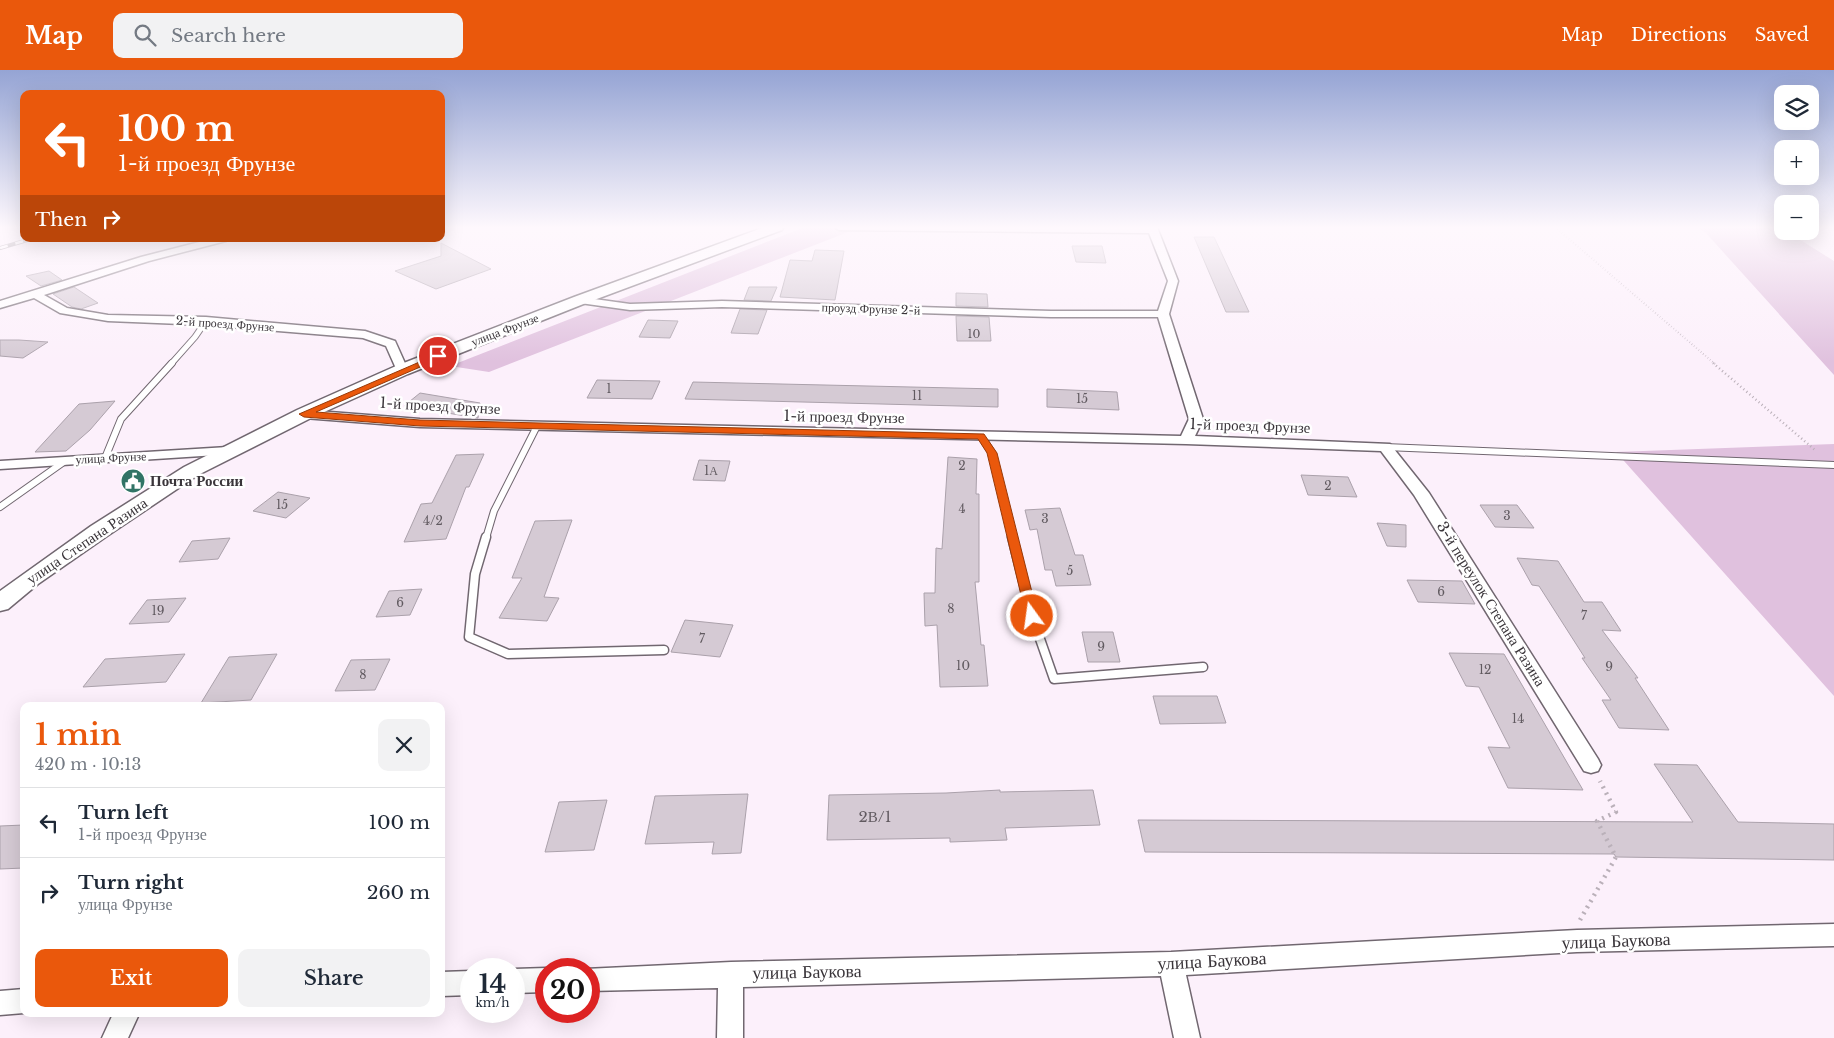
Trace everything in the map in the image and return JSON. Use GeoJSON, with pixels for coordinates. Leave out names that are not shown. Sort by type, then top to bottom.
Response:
{"type":"FeatureCollection","features":[{"type":"Feature","properties":{"kind":"street"},"geometry":{"type":"LineString","coordinates":[[0,305],[103,272]]}},
{"type":"Feature","properties":{"kind":"street","name":"улица Фрунзе"},"geometry":{"type":"LineString","coordinates":[[0,465],[228,451],[402,370],[655,272]]}},
{"type":"Feature","properties":{"kind":"street"},"geometry":{"type":"LineString","coordinates":[[1169,272],[1173,282],[1163,314],[1196,418],[1186,440]]}},
{"type":"Feature","properties":{"kind":"street","name":"2-й проезд Фрунзе"},"geometry":{"type":"LineString","coordinates":[[34,294],[64,311],[108,318],[206,321],[365,335],[391,344],[402,370]]}},
{"type":"Feature","properties":{"kind":"street","name":"проузд Фрунзе 2-й"},"geometry":{"type":"LineString","coordinates":[[580,300],[630,307],[722,304],[1051,314],[1163,314]]}},
{"type":"Feature","properties":{"kind":"street","name":"1-й проезд Фрунзе"},"geometry":{"type":"LineString","coordinates":[[304,414],[420,423],[1186,440],[1385,447]]}},
{"type":"Feature","properties":{"kind":"street","name":"3-й переулок Степана Разина"},"geometry":{"type":"LineString","coordinates":[[1385,447],[1421,493],[1592,765]]}},
{"type":"Feature","properties":{"kind":"street","name":"улица Степана Разина"},"geometry":{"type":"LineString","coordinates":[[0,604],[30,579],[99,531],[191,471],[228,451]]}},
{"type":"Feature","properties":{"kind":"street","name":"улица Баукова"},"geometry":{"type":"LineString","coordinates":[[600,979],[1171,964],[1567,942],[1834,935]]}},
{"type":"Feature","properties":{"kind":"street"},"geometry":{"type":"LineString","coordinates":[[1171,964],[1187,1038]]}},
{"type":"Feature","properties":{"kind":"street"},"geometry":{"type":"LineString","coordinates":[[730,1038],[731,974]]}},
{"type":"Feature","properties":{"kind":"street"},"geometry":{"type":"LineString","coordinates":[[445,984],[460,983]]}},
{"type":"Feature","properties":{"kind":"street"},"geometry":{"type":"LineString","coordinates":[[0,1003],[20,1001]]}},
{"type":"Feature","properties":{"kind":"street"},"geometry":{"type":"LineString","coordinates":[[115,1038],[125,1017]]}},
{"type":"Feature","properties":{"kind":"lane"},"geometry":{"type":"LineString","coordinates":[[105,458],[121,419],[195,337],[206,321]]}},
{"type":"Feature","properties":{"kind":"lane"},"geometry":{"type":"LineString","coordinates":[[537,426],[494,511],[475,574],[468,637],[508,654],[664,650]]}},
{"type":"Feature","properties":{"kind":"lane"},"geometry":{"type":"LineString","coordinates":[[981,436],[992,453],[1032,616],[1054,679],[1203,667]]}},
{"type":"Feature","properties":{"kind":"lane"},"geometry":{"type":"LineString","coordinates":[[1385,447],[1612,458],[1833,465]]}},
{"type":"Feature","properties":{"kind":"lane"},"geometry":{"type":"LineString","coordinates":[[0,507],[66,460]]}},
{"type":"Feature","properties":{"kind":"path"},"geometry":{"type":"LineString","coordinates":[[1608,272],[1833,465]]}},
{"type":"Feature","properties":{"kind":"path"},"geometry":{"type":"LineString","coordinates":[[1567,942],[1616,857],[1597,821],[1616,812],[1592,765]]}},
{"type":"Feature","properties":{"kind":"shaded area"},"geometry":{"type":"Polygon","coordinates":[[[690,272],[745,272],[489,372],[450,366],[690,272]]]}},
{"type":"Feature","properties":{"kind":"shaded area"},"geometry":{"type":"Polygon","coordinates":[[[1741,272],[1834,272],[1834,375],[1741,272]]]}},
{"type":"Feature","properties":{"kind":"shaded area"},"geometry":{"type":"Polygon","coordinates":[[[1834,444],[1834,696],[1616,452],[1834,444]]]}},
{"type":"Feature","properties":{"kind":"building"},"geometry":{"type":"Polygon","coordinates":[[[51,272],[62,280],[41,286],[26,276],[51,272]]]}},
{"type":"Feature","properties":{"kind":"building"},"geometry":{"type":"Polygon","coordinates":[[[398,272],[482,272],[436,289],[398,272]]]}},
{"type":"Feature","properties":{"kind":"building"},"geometry":{"type":"Polygon","coordinates":[[[787,272],[840,272],[835,300],[780,297],[787,272]]]}},
{"type":"Feature","properties":{"kind":"building"},"geometry":{"type":"Polygon","coordinates":[[[1209,272],[1230,272],[1249,312],[1226,312],[1209,272]]]}},
{"type":"Feature","properties":{"kind":"building"},"geometry":{"type":"Polygon","coordinates":[[[74,287],[98,303],[81,309],[72,307],[53,294],[74,287]]]}},
{"type":"Feature","properties":{"kind":"building"},"geometry":{"type":"Polygon","coordinates":[[[749,287],[777,287],[771,301],[744,300],[749,287]]]}},
{"type":"Feature","properties":{"kind":"building"},"geometry":{"type":"Polygon","coordinates":[[[956,293],[987,294],[988,307],[956,306],[956,293]]]}},
{"type":"Feature","properties":{"kind":"building"},"geometry":{"type":"Polygon","coordinates":[[[740,309],[767,310],[758,334],[731,333],[740,309]]]}},
{"type":"Feature","properties":{"kind":"building"},"geometry":{"type":"Polygon","coordinates":[[[956,316],[989,317],[991,341],[957,341],[956,316]]]}},
{"type":"Feature","properties":{"kind":"building"},"geometry":{"type":"Polygon","coordinates":[[[648,320],[678,321],[670,338],[639,337],[648,320]]]}},
{"type":"Feature","properties":{"kind":"building"},"geometry":{"type":"Polygon","coordinates":[[[0,340],[48,342],[23,358],[0,356],[0,340]]]}},
{"type":"Feature","properties":{"kind":"building"},"geometry":{"type":"Polygon","coordinates":[[[597,380],[660,381],[652,399],[587,398],[597,380]]]}},
{"type":"Feature","properties":{"kind":"building"},"geometry":{"type":"Polygon","coordinates":[[[693,382],[998,389],[998,407],[685,399],[693,382]]]}},
{"type":"Feature","properties":{"kind":"building"},"geometry":{"type":"Polygon","coordinates":[[[1047,389],[1117,392],[1119,410],[1047,407],[1047,389]]]}},
{"type":"Feature","properties":{"kind":"building"},"geometry":{"type":"Polygon","coordinates":[[[420,393],[480,403],[478,418],[404,406],[420,393]]]}},
{"type":"Feature","properties":{"kind":"building"},"geometry":{"type":"Polygon","coordinates":[[[115,401],[90,430],[66,451],[35,452],[79,404],[115,401]]]}},
{"type":"Feature","properties":{"kind":"building"},"geometry":{"type":"Polygon","coordinates":[[[484,454],[469,487],[466,487],[446,539],[404,542],[421,504],[432,503],[456,455],[484,454]]]}},
{"type":"Feature","properties":{"kind":"building"},"geometry":{"type":"Polygon","coordinates":[[[948,457],[977,459],[976,494],[979,494],[979,582],[975,582],[981,645],[984,645],[988,686],[940,687],[937,625],[925,626],[924,593],[935,593],[936,548],[942,549],[948,457]]]}},
{"type":"Feature","properties":{"kind":"building"},"geometry":{"type":"Polygon","coordinates":[[[699,460],[730,461],[725,481],[693,480],[699,460]]]}},
{"type":"Feature","properties":{"kind":"building"},"geometry":{"type":"Polygon","coordinates":[[[1301,475],[1348,477],[1357,497],[1308,495],[1301,475]]]}},
{"type":"Feature","properties":{"kind":"building"},"geometry":{"type":"Polygon","coordinates":[[[278,492],[310,498],[286,518],[253,511],[278,492]]]}},
{"type":"Feature","properties":{"kind":"building"},"geometry":{"type":"Polygon","coordinates":[[[1480,505],[1517,505],[1534,528],[1495,527],[1480,505]]]}},
{"type":"Feature","properties":{"kind":"building"},"geometry":{"type":"Polygon","coordinates":[[[1060,508],[1075,555],[1083,555],[1091,585],[1056,586],[1052,570],[1045,570],[1037,529],[1030,530],[1025,510],[1060,508]]]}},
{"type":"Feature","properties":{"kind":"building"},"geometry":{"type":"Polygon","coordinates":[[[572,520],[544,597],[559,598],[547,621],[499,618],[522,578],[512,578],[535,521],[572,520]]]}},
{"type":"Feature","properties":{"kind":"building"},"geometry":{"type":"Polygon","coordinates":[[[1377,523],[1406,525],[1406,547],[1387,546],[1377,523]]]}},
{"type":"Feature","properties":{"kind":"building"},"geometry":{"type":"Polygon","coordinates":[[[230,538],[218,559],[179,562],[192,541],[230,538]]]}},
{"type":"Feature","properties":{"kind":"building"},"geometry":{"type":"Polygon","coordinates":[[[1517,558],[1558,561],[1584,602],[1602,602],[1621,631],[1602,630],[1638,678],[1635,678],[1669,730],[1619,728],[1602,700],[1611,700],[1582,658],[1585,658],[1539,586],[1532,585],[1517,558]]]}},
{"type":"Feature","properties":{"kind":"building"},"geometry":{"type":"Polygon","coordinates":[[[1407,580],[1462,581],[1475,604],[1418,602],[1407,580]]]}},
{"type":"Feature","properties":{"kind":"building"},"geometry":{"type":"Polygon","coordinates":[[[422,589],[410,615],[376,617],[389,591],[422,589]]]}},
{"type":"Feature","properties":{"kind":"building"},"geometry":{"type":"Polygon","coordinates":[[[186,598],[169,622],[129,624],[147,600],[186,598]]]}},
{"type":"Feature","properties":{"kind":"building"},"geometry":{"type":"Polygon","coordinates":[[[685,620],[733,625],[720,657],[671,652],[685,620]]]}},
{"type":"Feature","properties":{"kind":"building"},"geometry":{"type":"Polygon","coordinates":[[[1082,632],[1113,632],[1120,662],[1088,662],[1082,632]]]}},
{"type":"Feature","properties":{"kind":"building"},"geometry":{"type":"Polygon","coordinates":[[[1449,653],[1504,654],[1583,790],[1508,788],[1488,747],[1510,748],[1479,687],[1466,686],[1449,653]]]}},
{"type":"Feature","properties":{"kind":"building"},"geometry":{"type":"Polygon","coordinates":[[[185,654],[166,682],[83,687],[105,659],[185,654]]]}},
{"type":"Feature","properties":{"kind":"building"},"geometry":{"type":"Polygon","coordinates":[[[277,654],[251,700],[202,702],[229,657],[277,654]]]}},
{"type":"Feature","properties":{"kind":"building"},"geometry":{"type":"Polygon","coordinates":[[[390,659],[375,690],[335,691],[351,660],[390,659]]]}},
{"type":"Feature","properties":{"kind":"building"},"geometry":{"type":"Polygon","coordinates":[[[1153,696],[1217,696],[1226,723],[1160,724],[1153,696]]]}},
{"type":"Feature","properties":{"kind":"building"},"geometry":{"type":"Polygon","coordinates":[[[1654,764],[1697,765],[1738,822],[1834,824],[1834,860],[1616,857],[1614,854],[1145,852],[1138,820],[1693,822],[1654,764]]]}},
{"type":"Feature","properties":{"kind":"building"},"geometry":{"type":"Polygon","coordinates":[[[1000,790],[1000,792],[1093,790],[1100,825],[1005,828],[1007,840],[950,842],[950,838],[827,840],[829,795],[1000,790]]]}},
{"type":"Feature","properties":{"kind":"building"},"geometry":{"type":"Polygon","coordinates":[[[748,794],[741,853],[712,854],[714,842],[645,844],[655,796],[748,794]]]}},
{"type":"Feature","properties":{"kind":"building"},"geometry":{"type":"Polygon","coordinates":[[[607,800],[594,850],[545,852],[559,802],[607,800]]]}},
{"type":"Feature","properties":{"kind":"building"},"geometry":{"type":"Polygon","coordinates":[[[20,825],[20,868],[0,869],[0,826],[20,825]]]}},
{"type":"Feature","properties":{"kind":"place","name":"Почта России"},"geometry":{"type":"Point","coordinates":[133,481]}},
{"type":"Feature","properties":{"kind":"route"},"geometry":{"type":"LineString","coordinates":[[438,356],[304,414],[420,423],[981,436],[992,453],[1032,616]]}}]}
